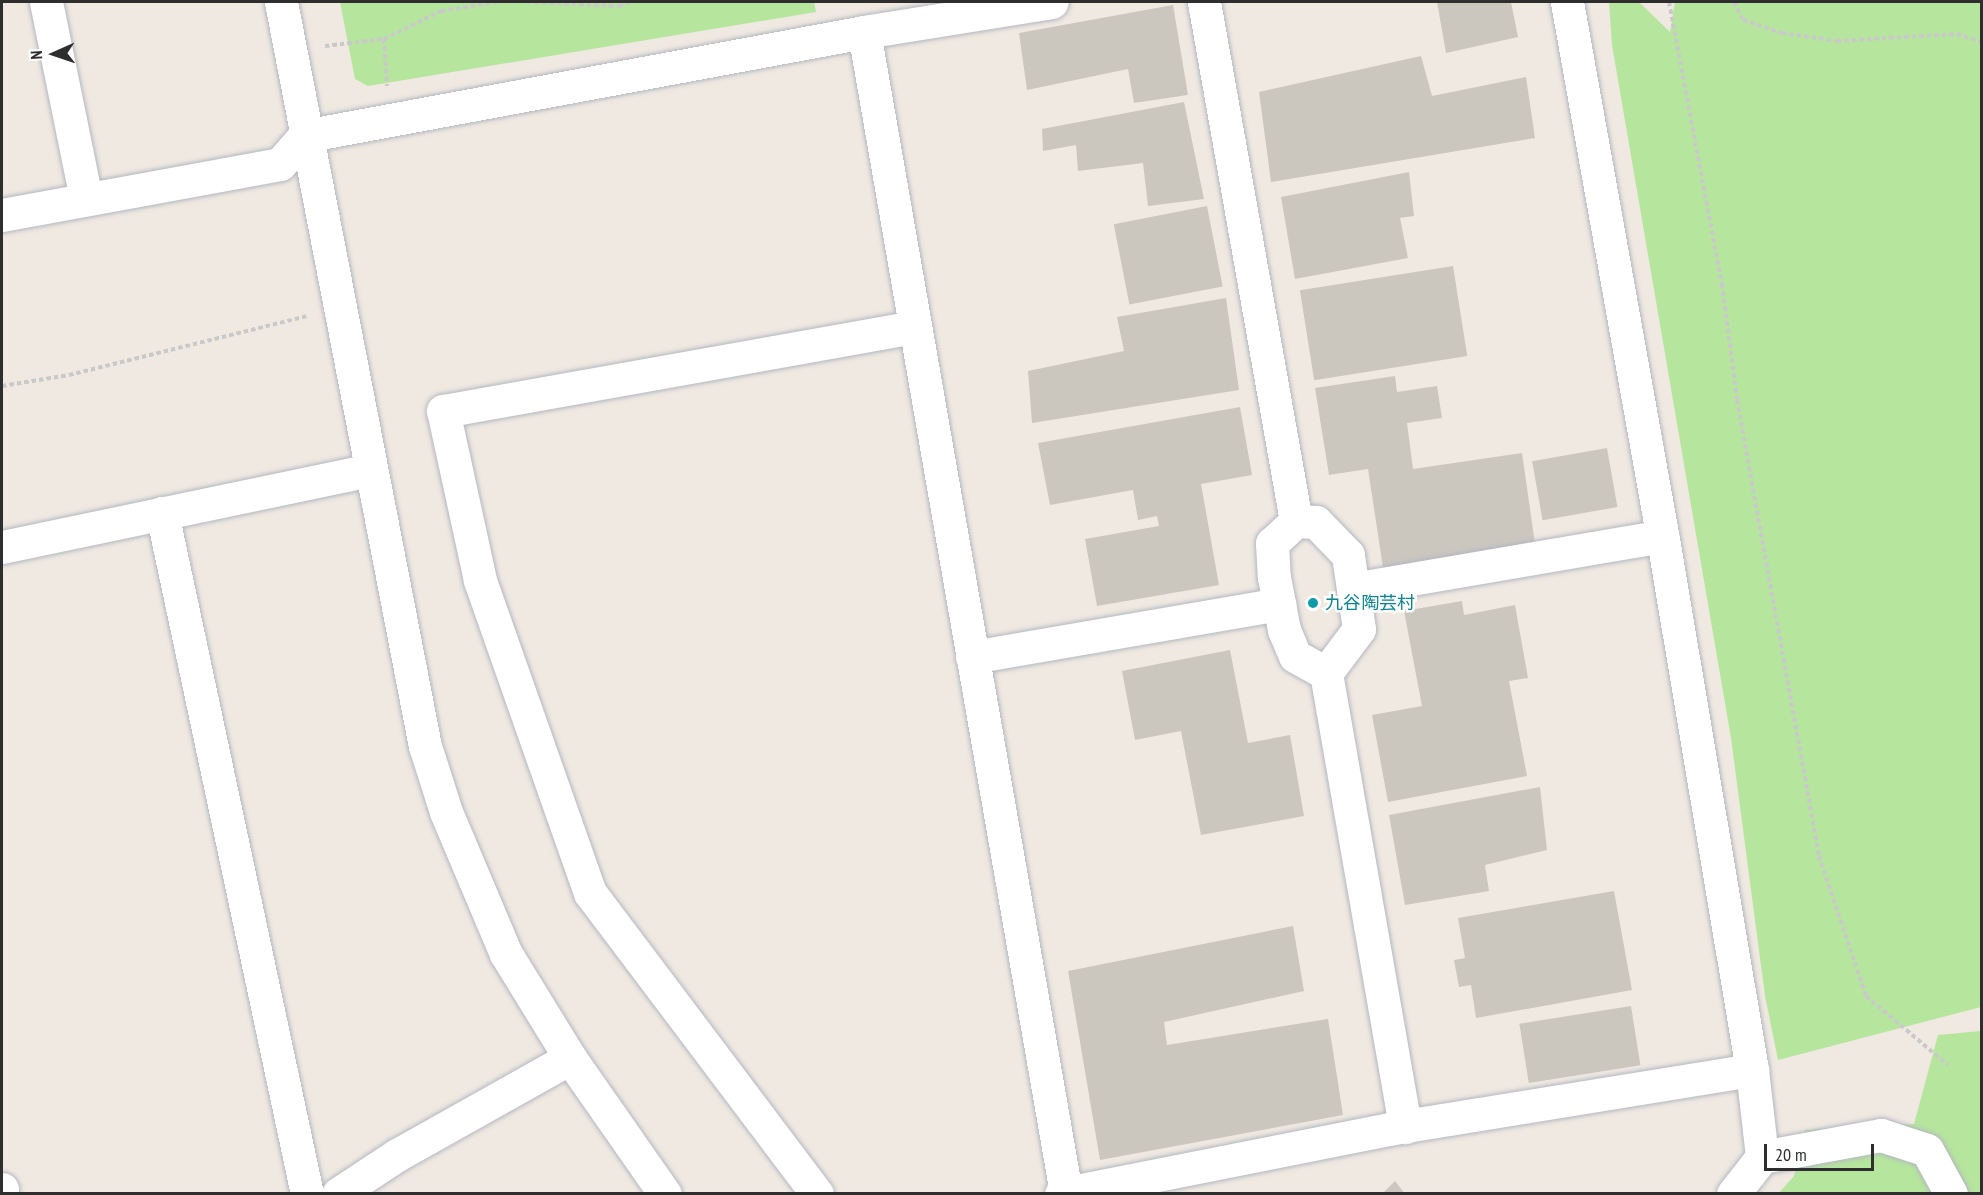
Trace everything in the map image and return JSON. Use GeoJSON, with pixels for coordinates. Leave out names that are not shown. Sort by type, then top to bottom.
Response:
{"type":"FeatureCollection","features":[{"type":"Feature","properties":{"kind":"street"},"geometry":{"type":"LineString","coordinates":[[46,2],[86,199]]}},
{"type":"Feature","properties":{"kind":"street"},"geometry":{"type":"LineString","coordinates":[[281,2],[304,136],[341,310],[369,470],[424,746],[446,812],[506,954],[570,1058],[665,1194]]}},
{"type":"Feature","properties":{"kind":"street"},"geometry":{"type":"LineString","coordinates":[[2,215],[280,164],[304,136],[864,32],[1052,2]]}},
{"type":"Feature","properties":{"kind":"street"},"geometry":{"type":"LineString","coordinates":[[1204,2],[1296,521]]}},
{"type":"Feature","properties":{"kind":"street"},"geometry":{"type":"LineString","coordinates":[[1567,2],[1663,536],[1752,1070],[1762,1157]]}},
{"type":"Feature","properties":{"kind":"street"},"geometry":{"type":"LineString","coordinates":[[864,32],[1064,1193],[1405,1127],[1752,1070]]}},
{"type":"Feature","properties":{"kind":"street"},"geometry":{"type":"LineString","coordinates":[[818,1194],[590,893],[480,580],[443,411],[915,327]]}},
{"type":"Feature","properties":{"kind":"street"},"geometry":{"type":"LineString","coordinates":[[2,547],[369,470]]}},
{"type":"Feature","properties":{"kind":"street"},"geometry":{"type":"LineString","coordinates":[[162,513],[307,1194]]}},
{"type":"Feature","properties":{"kind":"street"},"geometry":{"type":"LineString","coordinates":[[1326,673],[1295,656],[1279,604],[1272,543],[1296,521],[1316,522],[1348,555],[1359,629],[1326,673],[1405,1127]]}},
{"type":"Feature","properties":{"kind":"street"},"geometry":{"type":"LineString","coordinates":[[1353,589],[1663,536]]}},
{"type":"Feature","properties":{"kind":"street"},"geometry":{"type":"LineString","coordinates":[[972,657],[1279,604]]}},
{"type":"Feature","properties":{"kind":"street"},"geometry":{"type":"LineString","coordinates":[[338,1194],[397,1155],[570,1058]]}},
{"type":"Feature","properties":{"kind":"street"},"geometry":{"type":"LineString","coordinates":[[1732,1194],[1762,1157],[1881,1135],[1927,1150],[1951,1194]]}},
{"type":"Feature","properties":{"kind":"path"},"geometry":{"type":"LineString","coordinates":[[290,52],[384,39],[441,11],[496,2]]}},
{"type":"Feature","properties":{"kind":"path"},"geometry":{"type":"LineString","coordinates":[[526,2],[619,6],[630,2]]}},
{"type":"Feature","properties":{"kind":"path"},"geometry":{"type":"LineString","coordinates":[[1669,2],[1722,284],[1737,400],[1819,856],[1866,996],[1948,1065]]}},
{"type":"Feature","properties":{"kind":"path"},"geometry":{"type":"LineString","coordinates":[[1734,2],[1743,20],[1782,33],[1837,42],[1957,34],[1982,42]]}},
{"type":"Feature","properties":{"kind":"path"},"geometry":{"type":"LineString","coordinates":[[384,39],[384,70],[393,119]]}},
{"type":"Feature","properties":{"kind":"path"},"geometry":{"type":"LineString","coordinates":[[2,386],[69,375],[222,339],[277,321],[341,310]]}},
{"type":"Feature","properties":{"kind":"green space"},"geometry":{"type":"Polygon","coordinates":[[[340,2],[814,2],[816,12],[368,86],[355,79],[340,2]]]}},
{"type":"Feature","properties":{"kind":"green space"},"geometry":{"type":"Polygon","coordinates":[[[1609,2],[1639,2],[1670,32],[1675,2],[1981,2],[1981,1007],[1778,1060],[1765,996],[1731,738],[1612,45],[1609,2]]]}},
{"type":"Feature","properties":{"kind":"green space"},"geometry":{"type":"Polygon","coordinates":[[[1981,1031],[1981,1193],[1778,1194],[1794,1176],[1805,1130],[1914,1124],[1938,1035],[1981,1031]]]}},
{"type":"Feature","properties":{"kind":"building"},"geometry":{"type":"Polygon","coordinates":[[[1437,2],[1511,2],[1518,37],[1446,53],[1437,2]]]}},
{"type":"Feature","properties":{"kind":"building"},"geometry":{"type":"Polygon","coordinates":[[[1173,5],[1188,95],[1134,103],[1128,69],[1027,90],[1019,33],[1173,5]]]}},
{"type":"Feature","properties":{"kind":"building"},"geometry":{"type":"Polygon","coordinates":[[[1421,56],[1432,96],[1526,77],[1535,138],[1271,182],[1259,92],[1421,56]]]}},
{"type":"Feature","properties":{"kind":"building"},"geometry":{"type":"Polygon","coordinates":[[[1184,102],[1204,199],[1148,206],[1143,163],[1078,171],[1076,145],[1043,151],[1042,129],[1184,102]]]}},
{"type":"Feature","properties":{"kind":"building"},"geometry":{"type":"Polygon","coordinates":[[[1409,172],[1414,216],[1400,218],[1408,258],[1295,279],[1281,197],[1409,172]]]}},
{"type":"Feature","properties":{"kind":"building"},"geometry":{"type":"Polygon","coordinates":[[[1207,206],[1223,286],[1129,305],[1114,224],[1207,206]]]}},
{"type":"Feature","properties":{"kind":"building"},"geometry":{"type":"Polygon","coordinates":[[[1453,266],[1467,356],[1314,380],[1300,290],[1453,266]]]}},
{"type":"Feature","properties":{"kind":"building"},"geometry":{"type":"Polygon","coordinates":[[[1226,298],[1239,390],[1032,423],[1028,371],[1124,351],[1117,317],[1226,298]]]}},
{"type":"Feature","properties":{"kind":"building"},"geometry":{"type":"Polygon","coordinates":[[[1395,376],[1397,392],[1437,386],[1442,418],[1407,423],[1413,469],[1522,453],[1536,551],[1384,574],[1368,469],[1329,475],[1315,388],[1395,376]]]}},
{"type":"Feature","properties":{"kind":"building"},"geometry":{"type":"Polygon","coordinates":[[[1240,407],[1252,475],[1201,484],[1219,585],[1097,606],[1085,539],[1159,526],[1157,516],[1138,520],[1133,490],[1050,505],[1038,443],[1240,407]]]}},
{"type":"Feature","properties":{"kind":"building"},"geometry":{"type":"Polygon","coordinates":[[[1607,448],[1617,507],[1543,520],[1532,461],[1607,448]]]}},
{"type":"Feature","properties":{"kind":"building"},"geometry":{"type":"Polygon","coordinates":[[[1462,601],[1464,615],[1515,605],[1528,678],[1509,681],[1527,776],[1388,802],[1372,715],[1422,706],[1404,611],[1462,601]]]}},
{"type":"Feature","properties":{"kind":"building"},"geometry":{"type":"Polygon","coordinates":[[[1230,650],[1248,743],[1290,735],[1304,816],[1201,835],[1181,731],[1135,740],[1122,671],[1230,650]]]}},
{"type":"Feature","properties":{"kind":"building"},"geometry":{"type":"Polygon","coordinates":[[[1540,787],[1547,850],[1485,865],[1489,891],[1405,905],[1389,815],[1540,787]]]}},
{"type":"Feature","properties":{"kind":"building"},"geometry":{"type":"Polygon","coordinates":[[[1614,891],[1632,990],[1476,1018],[1471,985],[1459,987],[1454,960],[1465,958],[1458,918],[1614,891]]]}},
{"type":"Feature","properties":{"kind":"building"},"geometry":{"type":"Polygon","coordinates":[[[1293,926],[1304,991],[1164,1022],[1167,1045],[1328,1019],[1343,1115],[1100,1160],[1068,971],[1293,926]]]}},
{"type":"Feature","properties":{"kind":"building"},"geometry":{"type":"Polygon","coordinates":[[[1631,1006],[1640,1065],[1529,1083],[1519,1024],[1631,1006]]]}},
{"type":"Feature","properties":{"kind":"building"},"geometry":{"type":"Polygon","coordinates":[[[1395,1181],[1405,1194],[1382,1194],[1395,1181]]]}},
{"type":"Feature","properties":{"kind":"place","name":"九谷陶芸村"},"geometry":{"type":"Point","coordinates":[1313,603]}}]}
